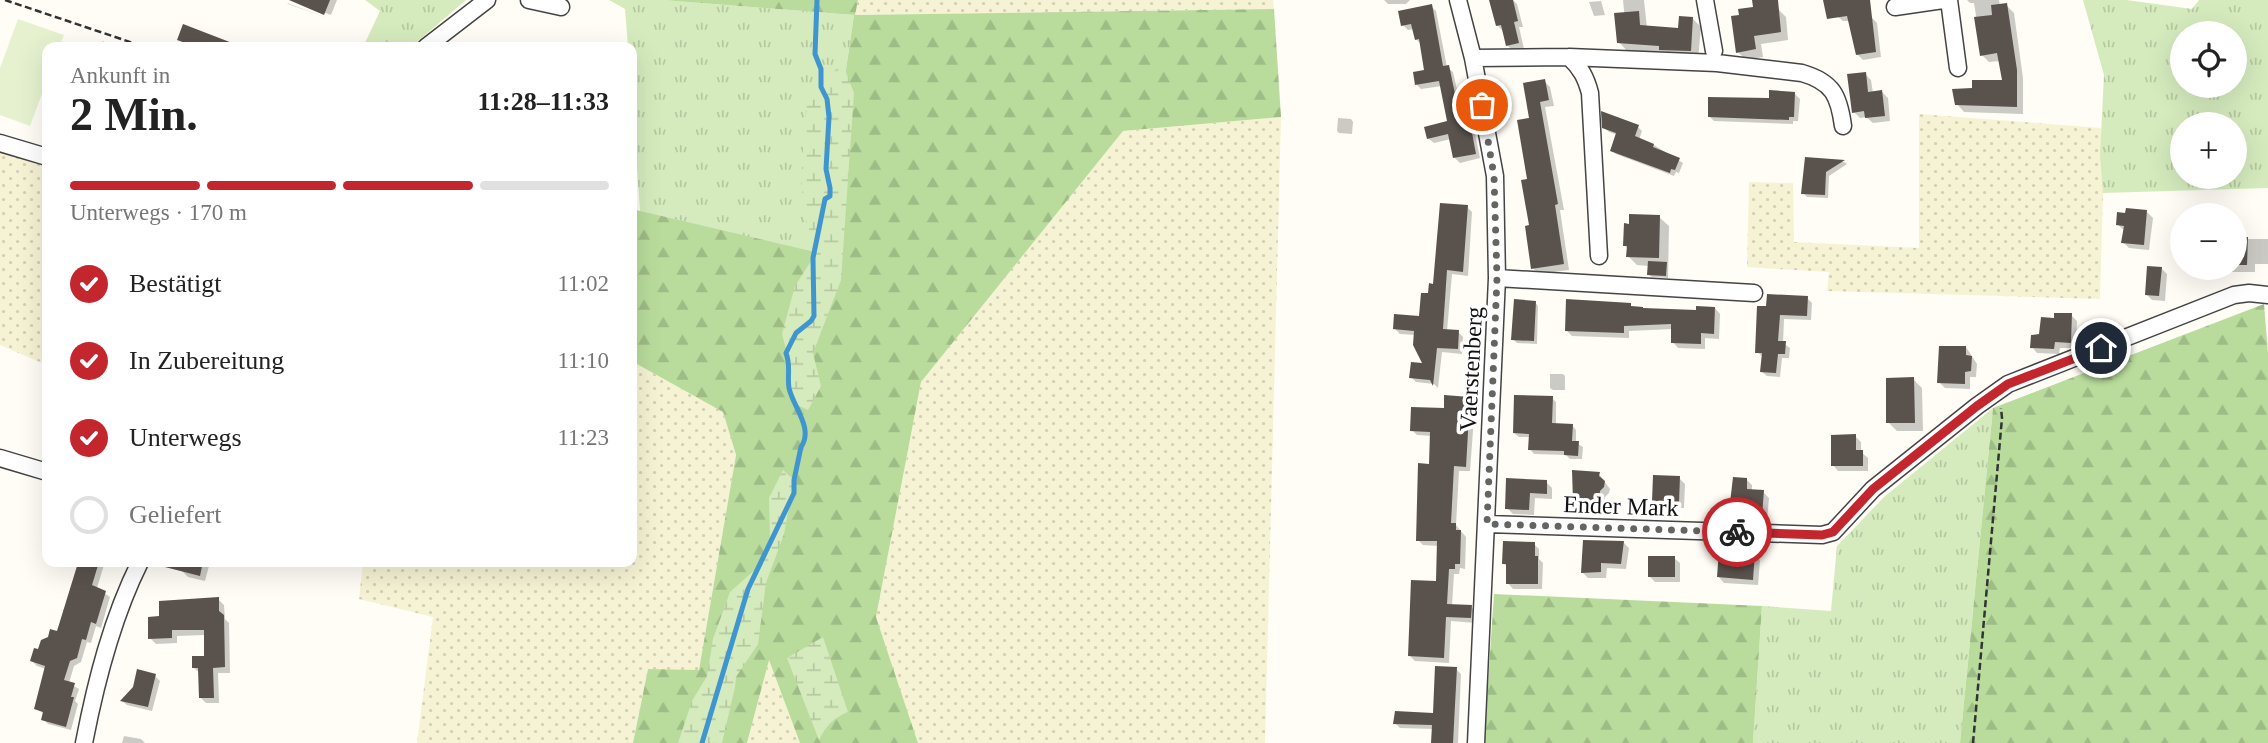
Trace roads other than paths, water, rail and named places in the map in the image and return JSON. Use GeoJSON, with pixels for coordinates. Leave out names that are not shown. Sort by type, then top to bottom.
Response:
{"type":"FeatureCollection","features":[{"type":"Feature","properties":{"kind":"street"},"geometry":{"type":"LineString","coordinates":[[432,42],[487,0]]}},
{"type":"Feature","properties":{"kind":"street"},"geometry":{"type":"LineString","coordinates":[[529,0],[561,7]]}},
{"type":"Feature","properties":{"kind":"street","name":"Vaerstenberg"},"geometry":{"type":"LineString","coordinates":[[1458,0],[1473,58],[1494,176],[1497,278],[1476,743]]}},
{"type":"Feature","properties":{"kind":"street"},"geometry":{"type":"LineString","coordinates":[[1705,0],[1713,51]]}},
{"type":"Feature","properties":{"kind":"street"},"geometry":{"type":"LineString","coordinates":[[1895,7],[1943,0]]}},
{"type":"Feature","properties":{"kind":"street"},"geometry":{"type":"LineString","coordinates":[[1949,0],[1958,68]]}},
{"type":"Feature","properties":{"kind":"street"},"geometry":{"type":"LineString","coordinates":[[1473,58],[1569,57],[1717,63],[1802,73],[1815,77],[1837,96],[1843,126]]}},
{"type":"Feature","properties":{"kind":"street"},"geometry":{"type":"LineString","coordinates":[[1569,57],[1587,79],[1590,93],[1599,256]]}},
{"type":"Feature","properties":{"kind":"street"},"geometry":{"type":"LineString","coordinates":[[0,143],[42,156]]}},
{"type":"Feature","properties":{"kind":"street"},"geometry":{"type":"LineString","coordinates":[[1497,278],[1754,293]]}},
{"type":"Feature","properties":{"kind":"street","name":"Ender Mark"},"geometry":{"type":"LineString","coordinates":[[1487,524],[1822,535],[1833,532],[1873,489],[1999,391],[2020,379],[2234,295],[2268,295]]}},
{"type":"Feature","properties":{"kind":"street"},"geometry":{"type":"LineString","coordinates":[[0,458],[42,471]]}},
{"type":"Feature","properties":{"kind":"street"},"geometry":{"type":"LineString","coordinates":[[84,743],[106,652],[138,567]]}},
{"type":"Feature","properties":{"kind":"waterway"},"geometry":{"type":"LineString","coordinates":[[702,743],[748,589],[794,493],[794,480],[804,440],[804,425],[789,388],[786,353],[796,333],[814,316],[813,258],[825,199],[830,196],[826,169],[829,117],[827,99],[821,87],[821,69],[815,54],[817,0]]}}]}
